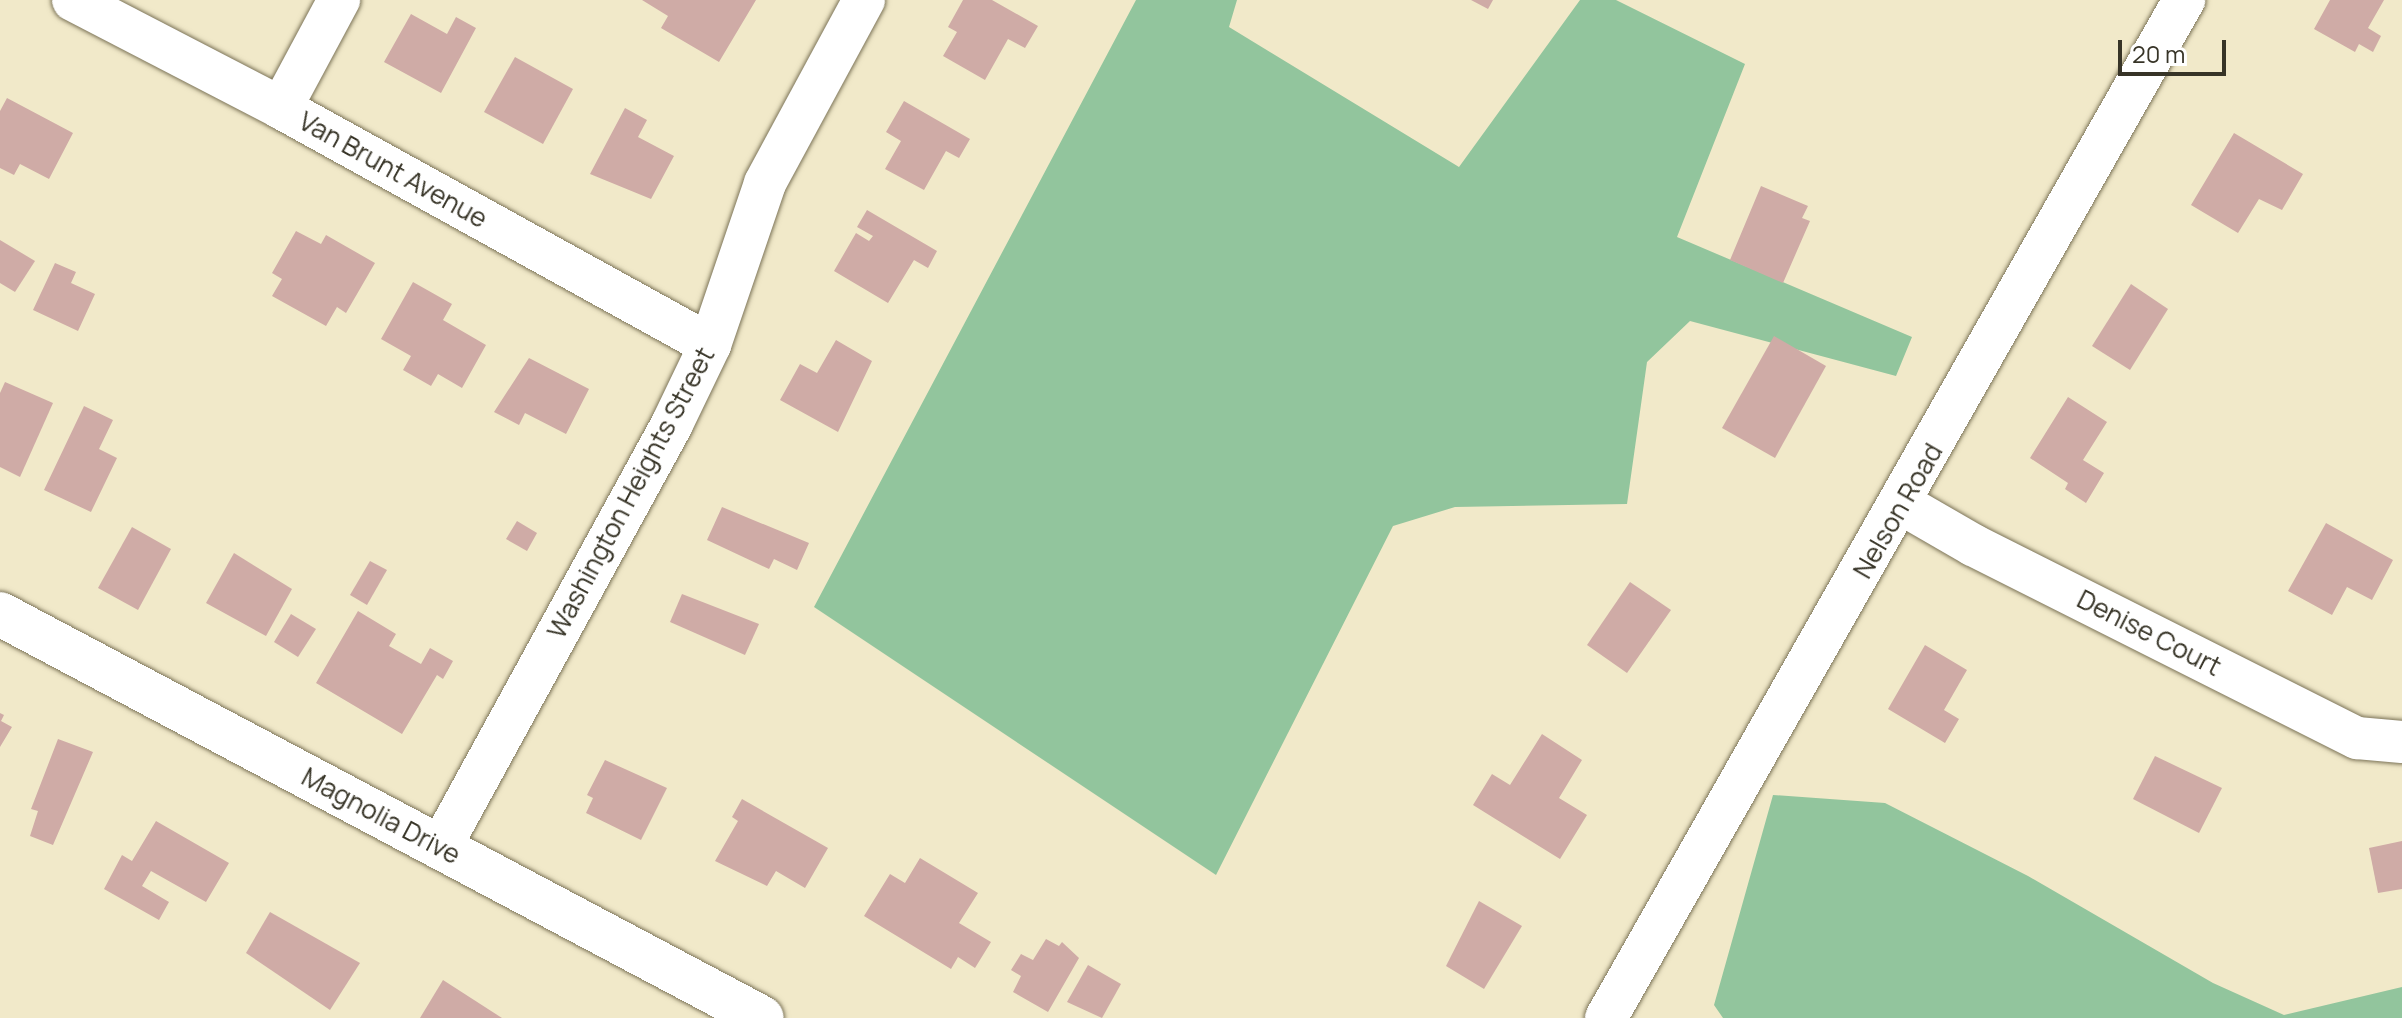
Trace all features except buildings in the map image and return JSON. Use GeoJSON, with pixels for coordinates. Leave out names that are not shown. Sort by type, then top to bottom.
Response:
{"type":"FeatureCollection","features":[{"type":"Feature","properties":{"kind":"street","name":"Van Brunt Avenue"},"geometry":{"type":"LineString","coordinates":[[73,0],[281,108],[710,345]]}},
{"type":"Feature","properties":{"kind":"street"},"geometry":{"type":"LineString","coordinates":[[281,108],[339,0]]}},
{"type":"Feature","properties":{"kind":"street","name":"Washington Heights Street"},"geometry":{"type":"LineString","coordinates":[[440,848],[672,424],[710,345],[765,183],[864,0]]}},
{"type":"Feature","properties":{"kind":"street","name":"Nelson Road"},"geometry":{"type":"LineString","coordinates":[[1606,1018],[1902,504],[2184,0]]}},
{"type":"Feature","properties":{"kind":"street","name":"Denise Court"},"geometry":{"type":"LineString","coordinates":[[1902,504],[1973,545],[2357,738],[2402,742]]}},
{"type":"Feature","properties":{"kind":"street","name":"Magnolia Drive"},"geometry":{"type":"LineString","coordinates":[[0,614],[762,1018]]}},
{"type":"Feature","properties":{"kind":"green space"},"geometry":{"type":"Polygon","coordinates":[[[1136,0],[1237,0],[1229,27],[1459,167],[1580,0],[1616,0],[1745,64],[1677,237],[1912,337],[1896,376],[1690,321],[1647,362],[1627,504],[1455,507],[1393,526],[1216,875],[814,607],[1136,0]]]}},
{"type":"Feature","properties":{"kind":"green space"},"geometry":{"type":"Polygon","coordinates":[[[1773,795],[1885,803],[2028,876],[2213,983],[2284,1015],[2402,987],[2402,1018],[1723,1018],[1714,1005],[1773,795]]]}}]}
